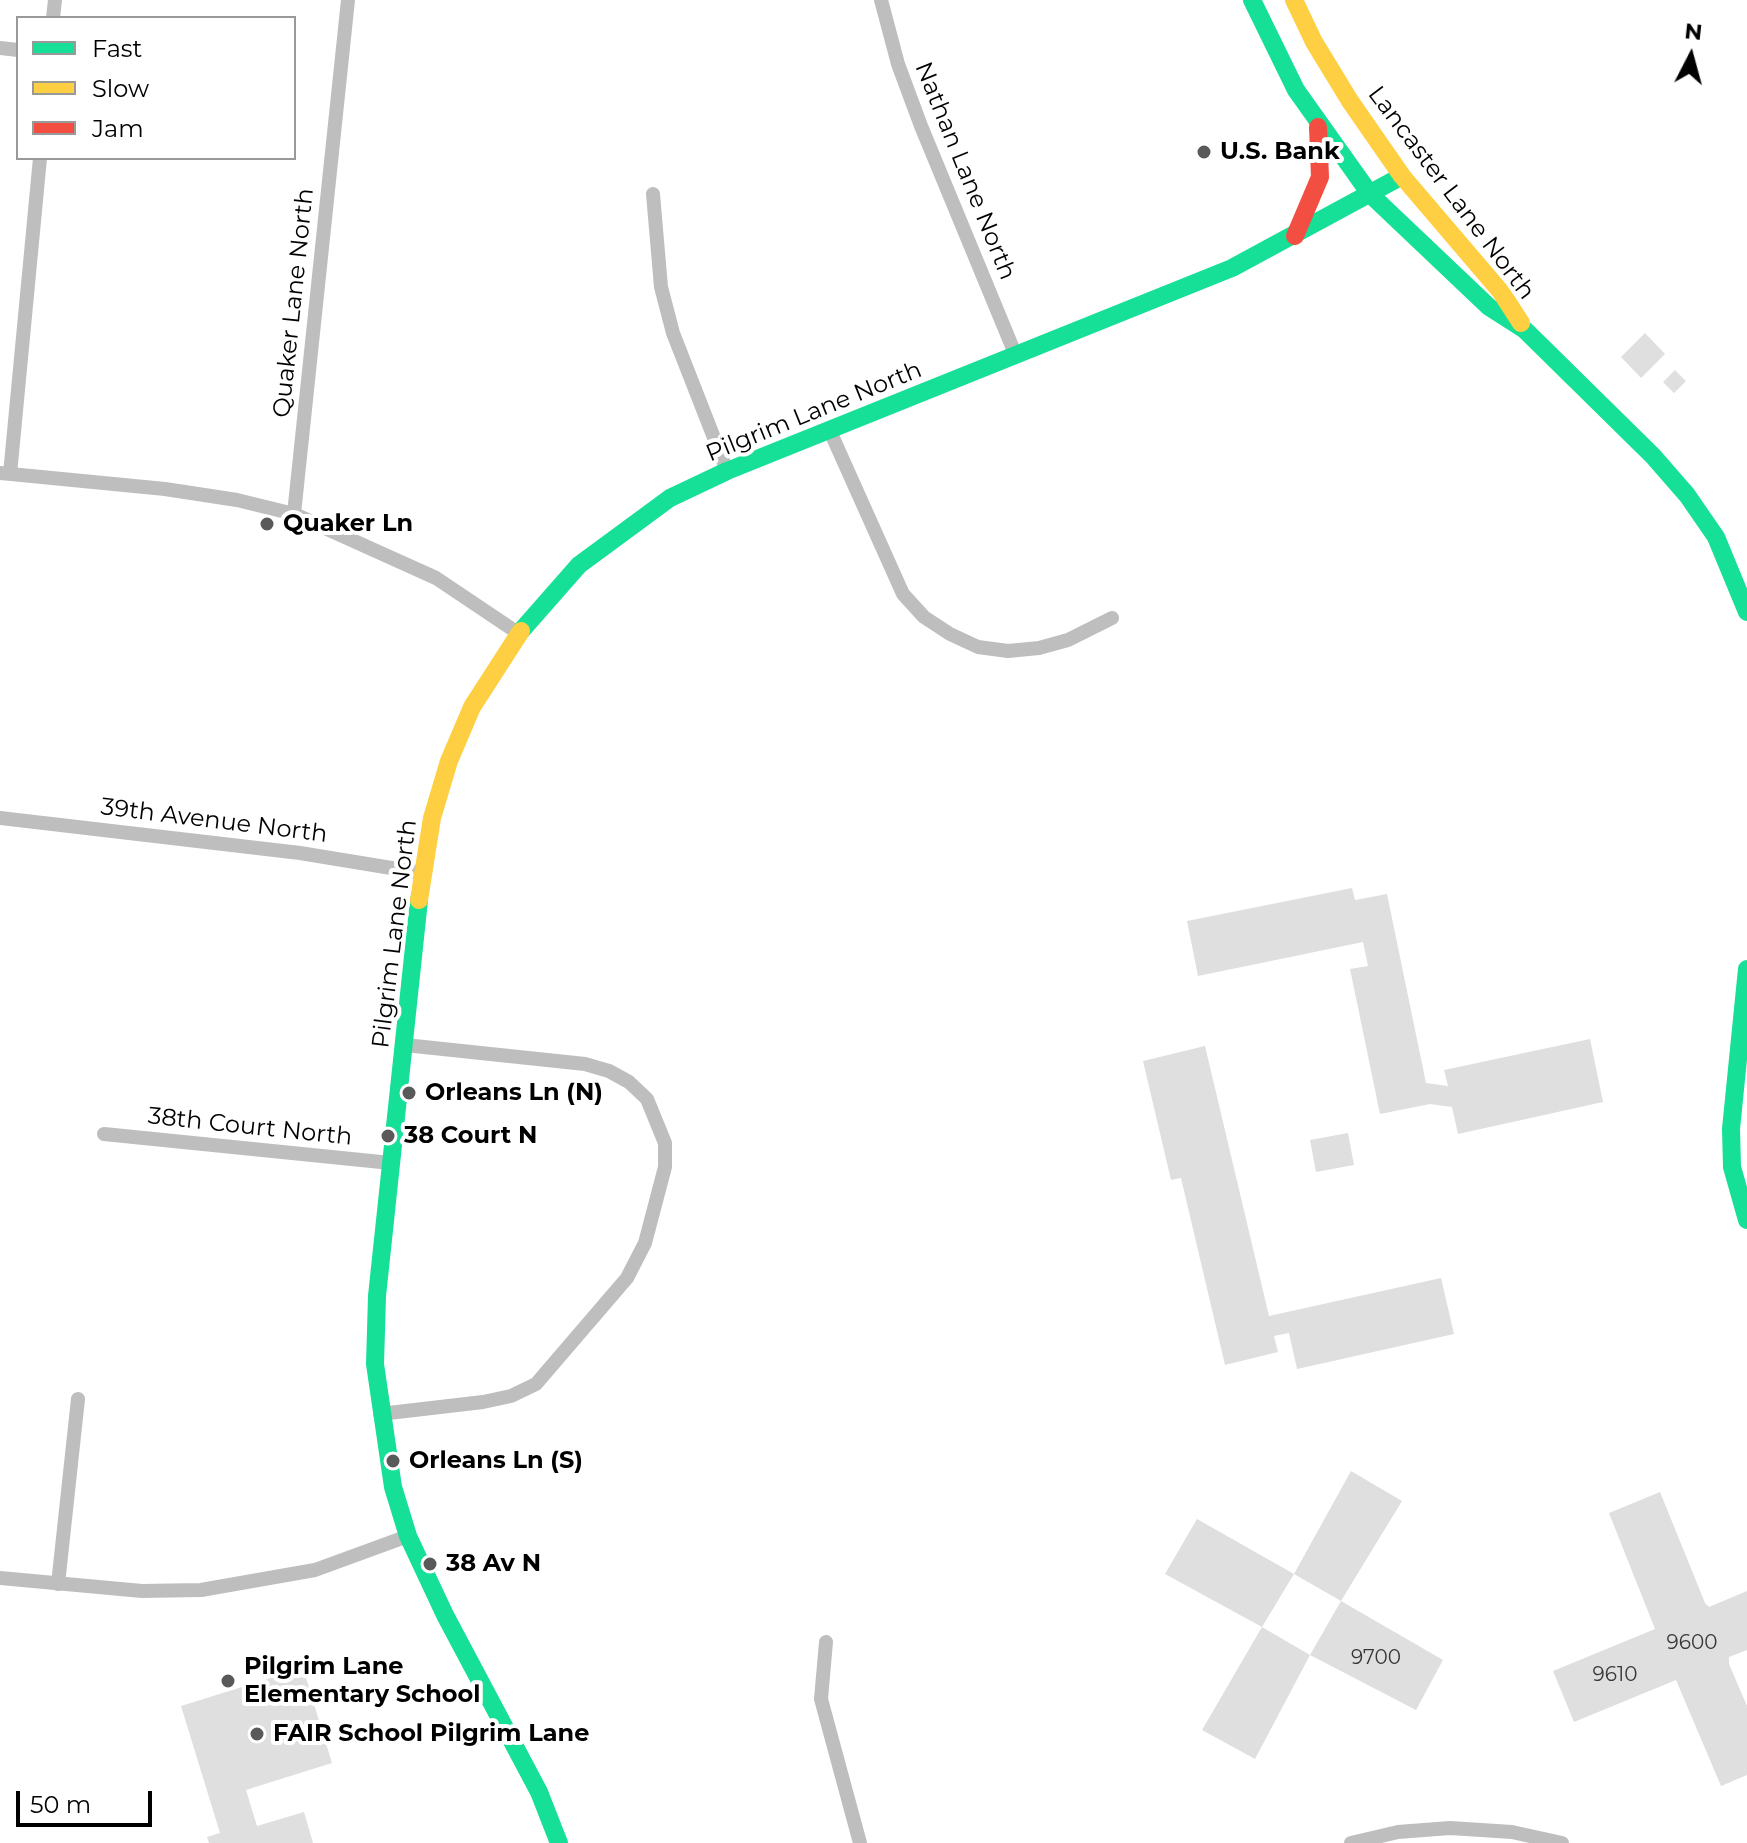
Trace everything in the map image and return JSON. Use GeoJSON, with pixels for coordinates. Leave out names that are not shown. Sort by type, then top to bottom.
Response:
{"type":"FeatureCollection","features":[{"type":"Feature","properties":{"kind":"street","name":"Quaker Lane North"},"geometry":{"type":"LineString","coordinates":[[294,514],[348,0]]}},
{"type":"Feature","properties":{"kind":"street","name":"Nathan Lane North"},"geometry":{"type":"LineString","coordinates":[[881,0],[898,64],[916,113],[1016,356]]}},
{"type":"Feature","properties":{"kind":"street","name":"Lancaster Lane North"},"geometry":{"type":"LineString","coordinates":[[1252,0],[1296,90],[1370,194],[1489,307],[1525,330],[1653,456],[1687,495],[1716,537],[1747,612]]}},
{"type":"Feature","properties":{"kind":"street","name":"Lancaster Lane North"},"geometry":{"type":"LineString","coordinates":[[1294,0],[1314,42],[1402,176],[1501,292],[1525,330]]}},
{"type":"Feature","properties":{"kind":"street"},"geometry":{"type":"LineString","coordinates":[[1295,236],[1320,177],[1318,123]]}},
{"type":"Feature","properties":{"kind":"street"},"geometry":{"type":"LineString","coordinates":[[40,160],[5,473],[165,489],[237,500],[294,514],[436,578],[518,633]]}},
{"type":"Feature","properties":{"kind":"street","name":"Pilgrim Lane North"},"geometry":{"type":"LineString","coordinates":[[559,1843],[533,1779],[445,1615],[408,1536],[393,1487],[375,1364],[377,1296],[422,873],[432,818],[449,761],[472,707],[518,633],[579,565],[670,498],[727,471],[1208,279],[1295,236],[1402,176]]}},
{"type":"Feature","properties":{"kind":"street"},"geometry":{"type":"LineString","coordinates":[[653,194],[661,287],[673,333],[727,471]]}},
{"type":"Feature","properties":{"kind":"street"},"geometry":{"type":"LineString","coordinates":[[830,431],[903,594],[924,617],[978,647],[1008,651],[1039,648],[1068,640],[1112,618]]}},
{"type":"Feature","properties":{"kind":"street","name":"39th Avenue North"},"geometry":{"type":"LineString","coordinates":[[0,818],[286,851],[422,873]]}},
{"type":"Feature","properties":{"kind":"street"},"geometry":{"type":"LineString","coordinates":[[1747,969],[1731,1129],[1732,1167],[1747,1220]]}},
{"type":"Feature","properties":{"kind":"street"},"geometry":{"type":"LineString","coordinates":[[380,1414],[483,1402],[511,1396],[536,1384],[627,1278],[645,1243],[665,1167],[665,1143],[647,1099],[629,1082],[609,1071],[585,1064],[405,1045]]}},
{"type":"Feature","properties":{"kind":"street","name":"38th Court North"},"geometry":{"type":"LineString","coordinates":[[104,1134],[391,1163]]}},
{"type":"Feature","properties":{"kind":"street"},"geometry":{"type":"LineString","coordinates":[[58,1584],[78,1399]]}},
{"type":"Feature","properties":{"kind":"street"},"geometry":{"type":"LineString","coordinates":[[0,1578],[142,1591],[201,1590],[315,1570],[408,1536]]}},
{"type":"Feature","properties":{"kind":"street"},"geometry":{"type":"LineString","coordinates":[[826,1642],[821,1699],[860,1843]]}},
{"type":"Feature","properties":{"kind":"street"},"geometry":{"type":"LineString","coordinates":[[1351,1843],[1398,1832],[1450,1828],[1512,1832],[1562,1843]]}},
{"type":"Feature","properties":{"kind":"building"},"geometry":{"type":"Polygon","coordinates":[[[1645,333],[1665,354],[1641,378],[1621,357],[1645,333]]]}},
{"type":"Feature","properties":{"kind":"building"},"geometry":{"type":"Polygon","coordinates":[[[1675,370],[1686,381],[1674,393],[1663,382],[1675,370]]]}},
{"type":"Feature","properties":{"kind":"building"},"geometry":{"type":"Polygon","coordinates":[[[1352,888],[1355,900],[1387,894],[1426,1083],[1448,1086],[1444,1070],[1590,1039],[1603,1102],[1458,1134],[1452,1107],[1430,1104],[1380,1114],[1350,969],[1368,966],[1363,942],[1198,976],[1187,921],[1352,888]]]}},
{"type":"Feature","properties":{"kind":"building"},"geometry":{"type":"Polygon","coordinates":[[[1205,1046],[1269,1316],[1441,1278],[1454,1334],[1297,1369],[1289,1333],[1274,1336],[1278,1352],[1225,1365],[1181,1178],[1171,1180],[1143,1061],[1205,1046]]]}},
{"type":"Feature","properties":{"kind":"building"},"geometry":{"type":"Polygon","coordinates":[[[1348,1133],[1354,1165],[1316,1172],[1310,1140],[1348,1133]]]}},
{"type":"Feature","properties":{"kind":"building"},"geometry":{"type":"Polygon","coordinates":[[[1351,1471],[1402,1501],[1341,1601],[1294,1574],[1351,1471]]]}},
{"type":"Feature","properties":{"kind":"building"},"geometry":{"type":"Polygon","coordinates":[[[1660,1492],[1705,1603],[1709,1607],[1747,1591],[1747,1650],[1729,1657],[1729,1664],[1747,1706],[1747,1775],[1721,1786],[1676,1680],[1574,1722],[1553,1671],[1655,1629],[1609,1513],[1660,1492]]]}},
{"type":"Feature","properties":{"kind":"building"},"geometry":{"type":"Polygon","coordinates":[[[1197,1519],[1294,1574],[1262,1627],[1165,1574],[1197,1519]]]}},
{"type":"Feature","properties":{"kind":"building"},"geometry":{"type":"Polygon","coordinates":[[[1341,1601],[1443,1660],[1416,1710],[1310,1655],[1341,1601]]]}},
{"type":"Feature","properties":{"kind":"building"},"geometry":{"type":"Polygon","coordinates":[[[1262,1627],[1310,1655],[1255,1759],[1202,1730],[1262,1627]]]}},
{"type":"Feature","properties":{"kind":"building","name":"FAIR School Pilgrim Lane"},"geometry":{"type":"Polygon","coordinates":[[[303,1668],[332,1763],[246,1790],[257,1826],[304,1812],[313,1843],[209,1843],[207,1837],[220,1833],[181,1706],[303,1668]]]}},
{"type":"Feature","properties":{"kind":"traffic: fast"},"geometry":{"type":"LineString","coordinates":[[1252,0],[1296,90],[1370,194],[1489,307],[1525,330],[1653,456],[1687,495],[1716,537],[1747,612]]}},
{"type":"Feature","properties":{"kind":"traffic: fast"},"geometry":{"type":"LineString","coordinates":[[521,631],[579,565],[670,498],[727,471],[1232,268],[1402,176]]}},
{"type":"Feature","properties":{"kind":"traffic: fast"},"geometry":{"type":"LineString","coordinates":[[419,900],[377,1296],[375,1364],[393,1487],[408,1536],[445,1615],[539,1792],[559,1843]]}},
{"type":"Feature","properties":{"kind":"traffic: fast"},"geometry":{"type":"LineString","coordinates":[[1747,969],[1731,1129],[1732,1167],[1747,1220]]}},
{"type":"Feature","properties":{"kind":"traffic: slow"},"geometry":{"type":"LineString","coordinates":[[1294,0],[1314,42],[1350,101],[1402,176],[1501,292],[1521,323]]}},
{"type":"Feature","properties":{"kind":"traffic: slow"},"geometry":{"type":"LineString","coordinates":[[419,900],[432,818],[449,761],[472,707],[521,631]]}},
{"type":"Feature","properties":{"kind":"traffic: jam"},"geometry":{"type":"LineString","coordinates":[[1295,236],[1320,177],[1318,127]]}},
{"type":"Feature","properties":{"kind":"place","name":"U.S. Bank"},"geometry":{"type":"Point","coordinates":[1204,152]}},
{"type":"Feature","properties":{"kind":"place","name":"Quaker Ln"},"geometry":{"type":"Point","coordinates":[267,524]}},
{"type":"Feature","properties":{"kind":"place","name":"Orleans Ln (N)"},"geometry":{"type":"Point","coordinates":[409,1093]}},
{"type":"Feature","properties":{"kind":"place","name":"38 Court N"},"geometry":{"type":"Point","coordinates":[388,1136]}},
{"type":"Feature","properties":{"kind":"place","name":"Orleans Ln (S)"},"geometry":{"type":"Point","coordinates":[393,1461]}},
{"type":"Feature","properties":{"kind":"place","name":"38 Av N"},"geometry":{"type":"Point","coordinates":[430,1564]}},
{"type":"Feature","properties":{"kind":"place","name":"Pilgrim Lane Elementary School"},"geometry":{"type":"Point","coordinates":[228,1681]}},
{"type":"Feature","properties":{"kind":"place","name":"FAIR School Pilgrim Lane"},"geometry":{"type":"Point","coordinates":[257,1734]}}]}
